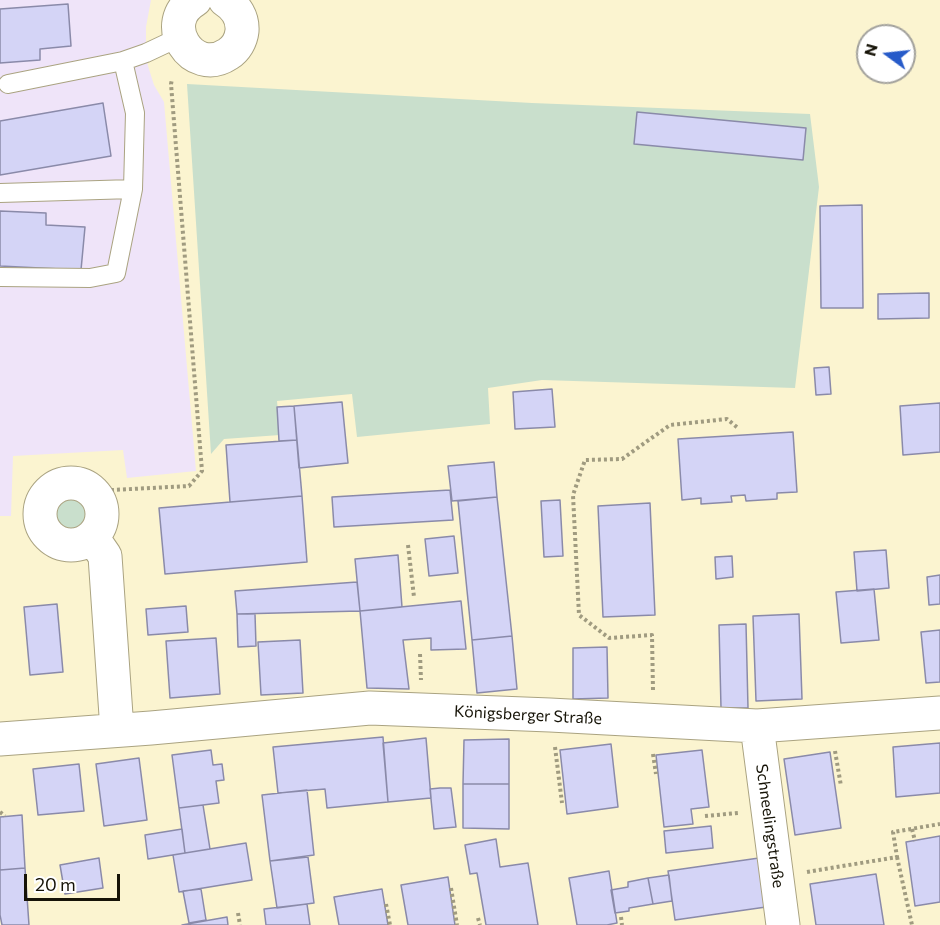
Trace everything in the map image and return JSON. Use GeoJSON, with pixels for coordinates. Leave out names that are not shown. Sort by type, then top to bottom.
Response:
{"type":"FeatureCollection","features":[{"type":"Feature","properties":{"kind":"street"},"geometry":{"type":"LineString","coordinates":[[195,0],[184,10],[180,18],[178,28],[180,37],[191,54],[210,60],[230,53],[241,37],[240,17],[235,8],[225,0]]}},
{"type":"Feature","properties":{"kind":"street"},"geometry":{"type":"LineString","coordinates":[[75,482],[93,491],[102,510],[102,520],[98,530],[83,543],[73,546],[53,540],[40,523],[39,513],[46,494],[54,487],[75,482]]}},
{"type":"Feature","properties":{"kind":"street"},"geometry":{"type":"LineString","coordinates":[[92,537],[105,556],[117,730]]}},
{"type":"Feature","properties":{"kind":"street","name":"Königsberger Straße"},"geometry":{"type":"LineString","coordinates":[[0,739],[370,708],[757,726],[940,713]]}},
{"type":"Feature","properties":{"kind":"street","name":"Schneelingstraße"},"geometry":{"type":"LineString","coordinates":[[757,726],[783,925]]}},
{"type":"Feature","properties":{"kind":"lane"},"geometry":{"type":"LineString","coordinates":[[8,84],[123,61],[180,37]]}},
{"type":"Feature","properties":{"kind":"lane"},"geometry":{"type":"LineString","coordinates":[[0,277],[90,278],[116,273],[133,189],[135,113],[123,61]]}},
{"type":"Feature","properties":{"kind":"lane"},"geometry":{"type":"LineString","coordinates":[[0,193],[133,189]]}},
{"type":"Feature","properties":{"kind":"path"},"geometry":{"type":"LineString","coordinates":[[93,491],[189,486],[202,471],[171,84]]}},
{"type":"Feature","properties":{"kind":"path"},"geometry":{"type":"LineString","coordinates":[[653,721],[652,635],[609,638],[579,615],[573,495],[585,460],[622,459],[670,425],[728,419],[738,428]]}},
{"type":"Feature","properties":{"kind":"path"},"geometry":{"type":"LineString","coordinates":[[408,545],[414,597]]}},
{"type":"Feature","properties":{"kind":"path"},"geometry":{"type":"LineString","coordinates":[[550,715],[562,803]]}},
{"type":"Feature","properties":{"kind":"path"},"geometry":{"type":"LineString","coordinates":[[0,812],[5,816]]}},
{"type":"Feature","properties":{"kind":"path"},"geometry":{"type":"LineString","coordinates":[[912,925],[893,832],[940,824]]}},
{"type":"Feature","properties":{"kind":"path"},"geometry":{"type":"LineString","coordinates":[[912,829],[915,841]]}},
{"type":"Feature","properties":{"kind":"path"},"geometry":{"type":"LineString","coordinates":[[777,877],[897,857]]}},
{"type":"Feature","properties":{"kind":"path"},"geometry":{"type":"LineString","coordinates":[[451,888],[458,925]]}},
{"type":"Feature","properties":{"kind":"path"},"geometry":{"type":"LineString","coordinates":[[386,904],[390,925]]}},
{"type":"Feature","properties":{"kind":"path"},"geometry":{"type":"LineString","coordinates":[[238,913],[240,925]]}},
{"type":"Feature","properties":{"kind":"path"},"geometry":{"type":"LineString","coordinates":[[621,917],[622,925]]}},
{"type":"Feature","properties":{"kind":"path"},"geometry":{"type":"LineString","coordinates":[[478,918],[480,925]]}},
{"type":"Feature","properties":{"kind":"shaded area"},"geometry":{"type":"Polygon","coordinates":[[[0,0],[151,0],[146,27],[146,53],[154,85],[164,102],[196,471],[127,478],[123,450],[13,456],[11,516],[0,516],[0,0]]]}},
{"type":"Feature","properties":{"kind":"green space"},"geometry":{"type":"Polygon","coordinates":[[[187,84],[532,103],[810,114],[819,187],[795,388],[542,380],[488,388],[490,424],[357,437],[352,394],[277,401],[280,435],[224,439],[211,454],[187,84]]]}},
{"type":"Feature","properties":{"kind":"green space"},"geometry":{"type":"Polygon","coordinates":[[[71,497],[83,502],[88,514],[83,526],[71,531],[59,526],[54,514],[59,502],[71,497]]]}},
{"type":"Feature","properties":{"kind":"building"},"geometry":{"type":"Polygon","coordinates":[[[68,4],[71,46],[40,49],[40,60],[0,63],[0,9],[68,4]]]}},
{"type":"Feature","properties":{"kind":"building"},"geometry":{"type":"Polygon","coordinates":[[[103,103],[111,156],[0,175],[0,121],[103,103]]]}},
{"type":"Feature","properties":{"kind":"building"},"geometry":{"type":"Polygon","coordinates":[[[637,112],[806,128],[803,160],[634,144],[637,112]]]}},
{"type":"Feature","properties":{"kind":"building"},"geometry":{"type":"Polygon","coordinates":[[[862,205],[863,308],[821,308],[820,206],[862,205]]]}},
{"type":"Feature","properties":{"kind":"building"},"geometry":{"type":"Polygon","coordinates":[[[0,211],[46,213],[46,225],[85,227],[81,270],[0,266],[0,211]]]}},
{"type":"Feature","properties":{"kind":"building"},"geometry":{"type":"Polygon","coordinates":[[[929,293],[929,318],[878,319],[878,294],[929,293]]]}},
{"type":"Feature","properties":{"kind":"building"},"geometry":{"type":"Polygon","coordinates":[[[829,367],[831,394],[816,395],[814,368],[829,367]]]}},
{"type":"Feature","properties":{"kind":"building"},"geometry":{"type":"Polygon","coordinates":[[[552,389],[555,427],[515,429],[513,392],[552,389]]]}},
{"type":"Feature","properties":{"kind":"building"},"geometry":{"type":"Polygon","coordinates":[[[342,402],[348,463],[299,468],[294,406],[342,402]]]}},
{"type":"Feature","properties":{"kind":"building"},"geometry":{"type":"Polygon","coordinates":[[[940,403],[940,452],[903,455],[900,406],[940,403]]]}},
{"type":"Feature","properties":{"kind":"building"},"geometry":{"type":"Polygon","coordinates":[[[294,406],[297,440],[279,441],[277,407],[294,406]]]}},
{"type":"Feature","properties":{"kind":"building"},"geometry":{"type":"Polygon","coordinates":[[[793,432],[797,492],[777,493],[777,499],[746,501],[745,495],[731,496],[732,502],[701,504],[701,498],[682,500],[678,439],[793,432]]]}},
{"type":"Feature","properties":{"kind":"building"},"geometry":{"type":"Polygon","coordinates":[[[297,440],[302,496],[230,502],[226,445],[297,440]]]}},
{"type":"Feature","properties":{"kind":"building"},"geometry":{"type":"Polygon","coordinates":[[[494,462],[497,497],[452,501],[448,466],[494,462]]]}},
{"type":"Feature","properties":{"kind":"building"},"geometry":{"type":"Polygon","coordinates":[[[450,490],[453,520],[334,527],[332,497],[450,490]]]}},
{"type":"Feature","properties":{"kind":"building"},"geometry":{"type":"Polygon","coordinates":[[[302,496],[307,562],[165,574],[159,508],[302,496]]]}},
{"type":"Feature","properties":{"kind":"building"},"geometry":{"type":"Polygon","coordinates":[[[497,497],[512,636],[472,640],[458,501],[497,497]]]}},
{"type":"Feature","properties":{"kind":"building"},"geometry":{"type":"Polygon","coordinates":[[[560,500],[563,556],[544,557],[541,501],[560,500]]]}},
{"type":"Feature","properties":{"kind":"building"},"geometry":{"type":"Polygon","coordinates":[[[650,503],[655,615],[603,617],[598,506],[650,503]]]}},
{"type":"Feature","properties":{"kind":"building"},"geometry":{"type":"Polygon","coordinates":[[[454,536],[458,573],[429,576],[425,539],[454,536]]]}},
{"type":"Feature","properties":{"kind":"building"},"geometry":{"type":"Polygon","coordinates":[[[886,550],[889,588],[857,591],[854,552],[886,550]]]}},
{"type":"Feature","properties":{"kind":"building"},"geometry":{"type":"Polygon","coordinates":[[[398,555],[402,607],[360,611],[355,559],[398,555]]]}},
{"type":"Feature","properties":{"kind":"building"},"geometry":{"type":"Polygon","coordinates":[[[732,556],[733,577],[716,579],[715,557],[732,556]]]}},
{"type":"Feature","properties":{"kind":"building"},"geometry":{"type":"Polygon","coordinates":[[[940,575],[940,604],[929,605],[927,577],[940,575]]]}},
{"type":"Feature","properties":{"kind":"building"},"geometry":{"type":"Polygon","coordinates":[[[357,582],[360,611],[237,614],[235,591],[357,582]]]}},
{"type":"Feature","properties":{"kind":"building"},"geometry":{"type":"Polygon","coordinates":[[[874,589],[879,640],[841,643],[836,592],[874,589]]]}},
{"type":"Feature","properties":{"kind":"building"},"geometry":{"type":"Polygon","coordinates":[[[461,601],[466,649],[431,650],[431,638],[403,640],[409,689],[367,688],[360,611],[461,601]]]}},
{"type":"Feature","properties":{"kind":"building"},"geometry":{"type":"Polygon","coordinates":[[[57,604],[63,672],[30,675],[24,607],[57,604]]]}},
{"type":"Feature","properties":{"kind":"building"},"geometry":{"type":"Polygon","coordinates":[[[186,606],[188,632],[148,635],[146,609],[186,606]]]}},
{"type":"Feature","properties":{"kind":"building"},"geometry":{"type":"Polygon","coordinates":[[[237,614],[255,614],[256,646],[238,647],[237,614]]]}},
{"type":"Feature","properties":{"kind":"building"},"geometry":{"type":"Polygon","coordinates":[[[799,614],[802,699],[756,701],[753,616],[799,614]]]}},
{"type":"Feature","properties":{"kind":"building"},"geometry":{"type":"Polygon","coordinates":[[[746,624],[748,708],[721,708],[719,625],[746,624]]]}},
{"type":"Feature","properties":{"kind":"building"},"geometry":{"type":"Polygon","coordinates":[[[940,630],[940,682],[926,683],[921,632],[940,630]]]}},
{"type":"Feature","properties":{"kind":"building"},"geometry":{"type":"Polygon","coordinates":[[[512,636],[517,689],[477,693],[472,640],[512,636]]]}},
{"type":"Feature","properties":{"kind":"building"},"geometry":{"type":"Polygon","coordinates":[[[216,638],[220,694],[170,698],[166,641],[216,638]]]}},
{"type":"Feature","properties":{"kind":"building"},"geometry":{"type":"Polygon","coordinates":[[[300,640],[303,693],[261,695],[258,642],[300,640]]]}},
{"type":"Feature","properties":{"kind":"building"},"geometry":{"type":"Polygon","coordinates":[[[607,647],[608,698],[573,699],[573,648],[607,647]]]}},
{"type":"Feature","properties":{"kind":"building"},"geometry":{"type":"Polygon","coordinates":[[[383,737],[388,802],[327,808],[325,789],[278,793],[273,747],[383,737]]]}},
{"type":"Feature","properties":{"kind":"building"},"geometry":{"type":"Polygon","coordinates":[[[426,738],[431,798],[388,802],[383,743],[426,738]]]}},
{"type":"Feature","properties":{"kind":"building"},"geometry":{"type":"Polygon","coordinates":[[[509,739],[509,784],[463,784],[464,740],[509,739]]]}},
{"type":"Feature","properties":{"kind":"building"},"geometry":{"type":"Polygon","coordinates":[[[940,743],[940,793],[896,797],[893,747],[940,743]]]}},
{"type":"Feature","properties":{"kind":"building"},"geometry":{"type":"Polygon","coordinates":[[[611,744],[618,807],[567,814],[560,750],[611,744]]]}},
{"type":"Feature","properties":{"kind":"building"},"geometry":{"type":"Polygon","coordinates":[[[211,750],[213,765],[222,764],[224,780],[216,781],[219,803],[179,808],[172,755],[211,750]]]}},
{"type":"Feature","properties":{"kind":"building"},"geometry":{"type":"Polygon","coordinates":[[[702,750],[709,807],[691,809],[693,824],[664,827],[656,755],[702,750]]]}},
{"type":"Feature","properties":{"kind":"building"},"geometry":{"type":"Polygon","coordinates":[[[830,752],[841,828],[795,835],[784,759],[830,752]]]}},
{"type":"Feature","properties":{"kind":"building"},"geometry":{"type":"Polygon","coordinates":[[[139,758],[147,820],[104,826],[96,764],[139,758]]]}},
{"type":"Feature","properties":{"kind":"building"},"geometry":{"type":"Polygon","coordinates":[[[79,764],[84,811],[38,815],[33,769],[79,764]]]}},
{"type":"Feature","properties":{"kind":"building"},"geometry":{"type":"Polygon","coordinates":[[[463,784],[509,784],[509,829],[463,828],[463,784]]]}},
{"type":"Feature","properties":{"kind":"building"},"geometry":{"type":"Polygon","coordinates":[[[451,788],[456,827],[434,829],[430,789],[451,788]]]}},
{"type":"Feature","properties":{"kind":"building"},"geometry":{"type":"Polygon","coordinates":[[[307,790],[314,855],[270,861],[262,795],[307,790]]]}},
{"type":"Feature","properties":{"kind":"building"},"geometry":{"type":"Polygon","coordinates":[[[203,805],[210,849],[185,853],[179,808],[203,805]]]}},
{"type":"Feature","properties":{"kind":"building"},"geometry":{"type":"Polygon","coordinates":[[[22,815],[25,868],[0,870],[0,817],[22,815]]]}},
{"type":"Feature","properties":{"kind":"building"},"geometry":{"type":"Polygon","coordinates":[[[711,826],[713,848],[666,853],[664,831],[711,826]]]}},
{"type":"Feature","properties":{"kind":"building"},"geometry":{"type":"Polygon","coordinates":[[[182,829],[185,853],[148,859],[145,835],[182,829]]]}},
{"type":"Feature","properties":{"kind":"building"},"geometry":{"type":"Polygon","coordinates":[[[940,836],[940,902],[915,906],[906,842],[940,836]]]}},
{"type":"Feature","properties":{"kind":"building"},"geometry":{"type":"Polygon","coordinates":[[[496,839],[500,867],[528,863],[538,925],[486,925],[477,873],[470,874],[465,845],[496,839]]]}},
{"type":"Feature","properties":{"kind":"building"},"geometry":{"type":"Polygon","coordinates":[[[246,843],[252,880],[179,892],[173,855],[246,843]]]}},
{"type":"Feature","properties":{"kind":"building"},"geometry":{"type":"Polygon","coordinates":[[[308,857],[314,903],[277,908],[270,861],[308,857]]]}},
{"type":"Feature","properties":{"kind":"building"},"geometry":{"type":"Polygon","coordinates":[[[99,858],[103,888],[65,894],[60,865],[99,858]]]}},
{"type":"Feature","properties":{"kind":"building"},"geometry":{"type":"Polygon","coordinates":[[[759,858],[766,907],[675,920],[668,871],[759,858]]]}},
{"type":"Feature","properties":{"kind":"building"},"geometry":{"type":"Polygon","coordinates":[[[25,868],[29,925],[2,925],[0,870],[25,868]]]}},
{"type":"Feature","properties":{"kind":"building"},"geometry":{"type":"Polygon","coordinates":[[[609,871],[617,923],[577,925],[569,878],[609,871]]]}},
{"type":"Feature","properties":{"kind":"building"},"geometry":{"type":"Polygon","coordinates":[[[876,874],[884,925],[816,925],[810,884],[876,874]]]}},
{"type":"Feature","properties":{"kind":"building"},"geometry":{"type":"Polygon","coordinates":[[[669,875],[672,901],[653,904],[648,878],[669,875]]]}},
{"type":"Feature","properties":{"kind":"building"},"geometry":{"type":"Polygon","coordinates":[[[448,877],[455,925],[408,925],[401,885],[448,877]]]}},
{"type":"Feature","properties":{"kind":"building"},"geometry":{"type":"Polygon","coordinates":[[[648,878],[653,904],[615,913],[611,890],[628,887],[628,882],[648,878]]]}},
{"type":"Feature","properties":{"kind":"building"},"geometry":{"type":"Polygon","coordinates":[[[201,889],[206,920],[189,923],[183,891],[201,889]]]}},
{"type":"Feature","properties":{"kind":"building"},"geometry":{"type":"Polygon","coordinates":[[[382,889],[388,925],[339,925],[334,897],[382,889]]]}},
{"type":"Feature","properties":{"kind":"building"},"geometry":{"type":"Polygon","coordinates":[[[307,904],[310,925],[266,925],[264,909],[307,904]]]}},
{"type":"Feature","properties":{"kind":"building"},"geometry":{"type":"Polygon","coordinates":[[[227,917],[228,925],[182,925],[227,917]]]}}]}
